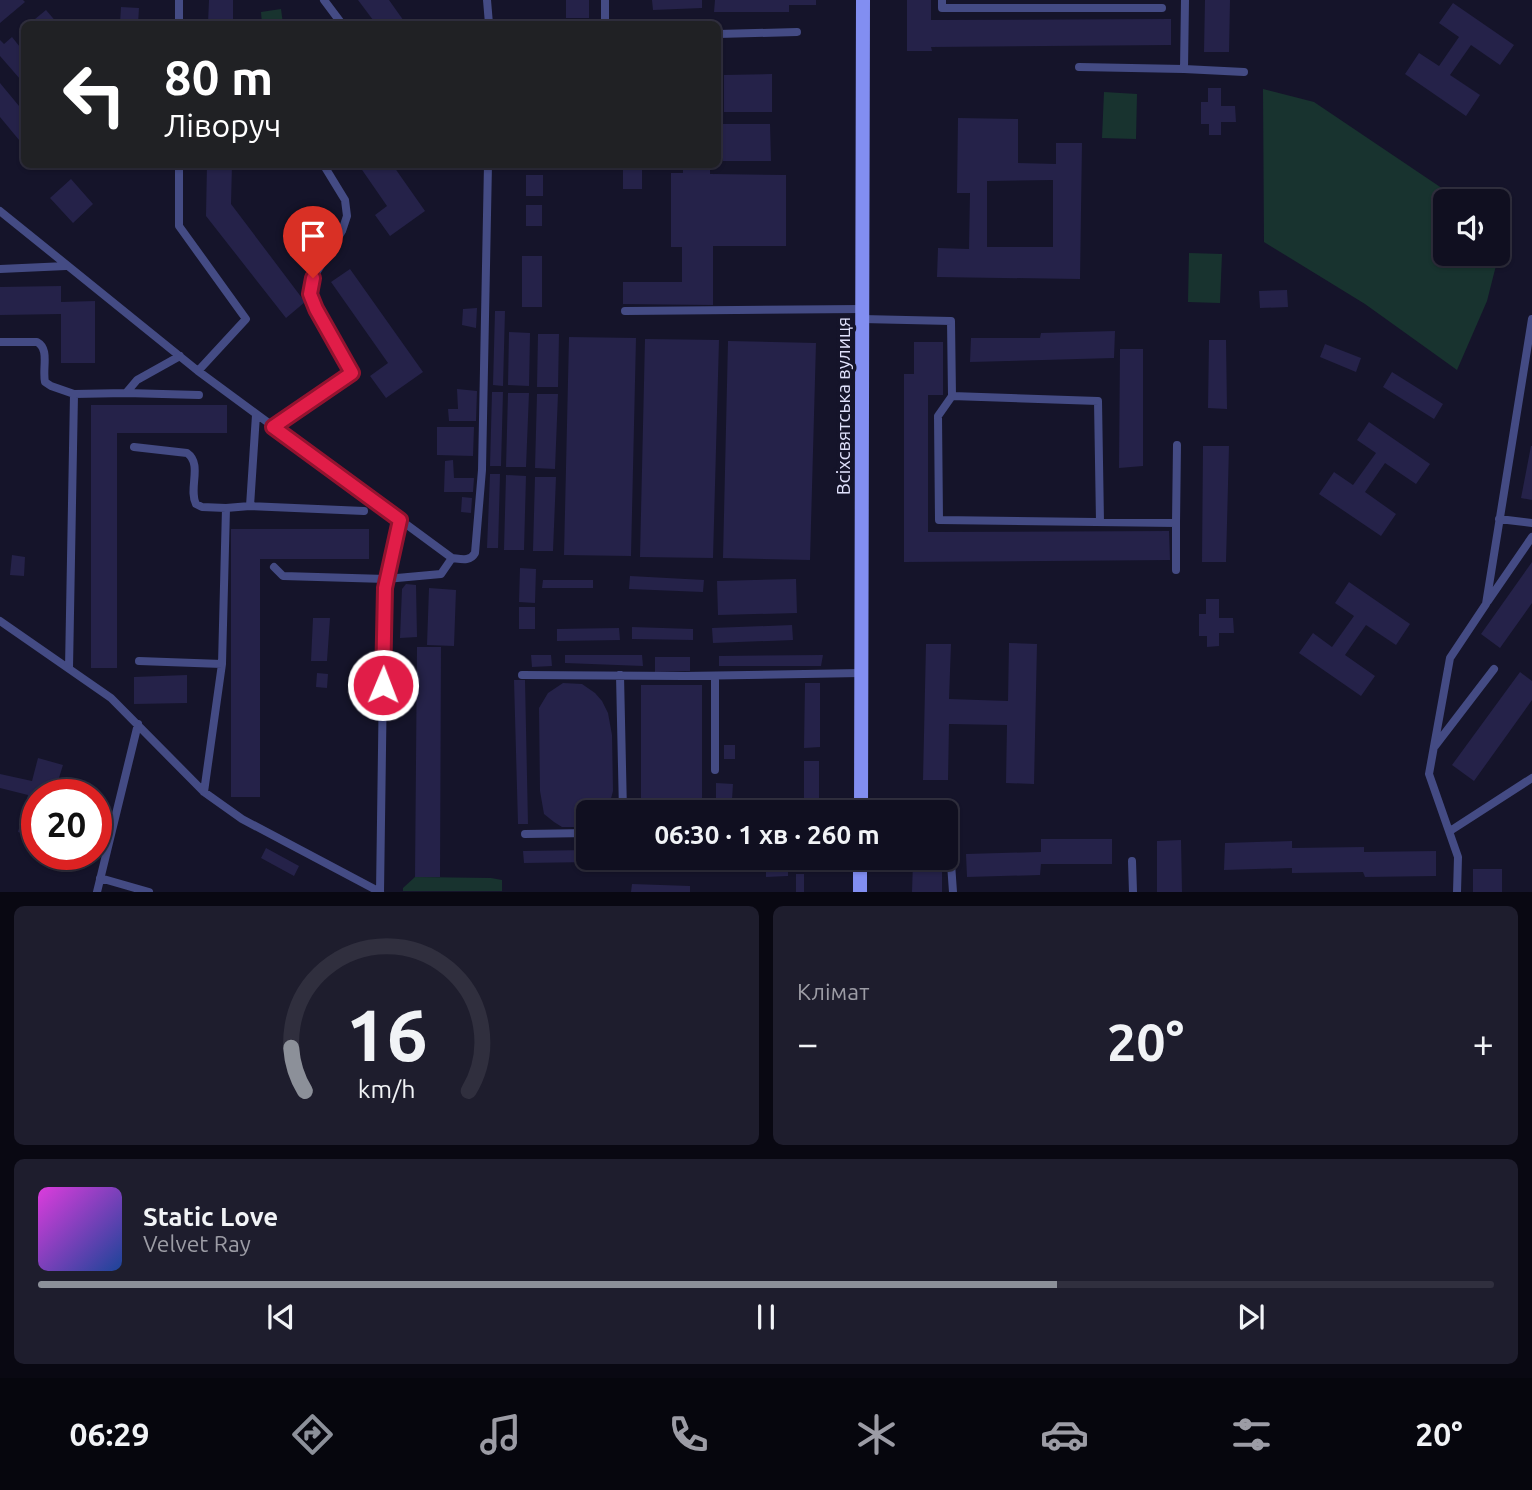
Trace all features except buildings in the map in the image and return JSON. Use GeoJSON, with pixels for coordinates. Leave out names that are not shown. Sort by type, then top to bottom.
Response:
{"type":"FeatureCollection","features":[{"type":"Feature","properties":{"kind":"street","name":"Всіхсвятська вулиця"},"geometry":{"type":"LineString","coordinates":[[861,800],[863,0]]}},
{"type":"Feature","properties":{"kind":"street"},"geometry":{"type":"LineString","coordinates":[[860,870],[860,891]]}},
{"type":"Feature","properties":{"kind":"lane"},"geometry":{"type":"LineString","coordinates":[[179,0],[179,21]]}},
{"type":"Feature","properties":{"kind":"lane"},"geometry":{"type":"LineString","coordinates":[[324,0],[340,21]]}},
{"type":"Feature","properties":{"kind":"lane"},"geometry":{"type":"LineString","coordinates":[[487,0],[489,21]]}},
{"type":"Feature","properties":{"kind":"lane"},"geometry":{"type":"LineString","coordinates":[[604,21],[605,0]]}},
{"type":"Feature","properties":{"kind":"lane"},"geometry":{"type":"LineString","coordinates":[[942,0],[942,8],[1162,8]]}},
{"type":"Feature","properties":{"kind":"lane"},"geometry":{"type":"LineString","coordinates":[[1184,69],[1185,0]]}},
{"type":"Feature","properties":{"kind":"lane"},"geometry":{"type":"LineString","coordinates":[[721,34],[797,32]]}},
{"type":"Feature","properties":{"kind":"lane"},"geometry":{"type":"LineString","coordinates":[[1079,66],[1244,72]]}},
{"type":"Feature","properties":{"kind":"lane"},"geometry":{"type":"LineString","coordinates":[[179,168],[179,226],[246,319],[198,371]]}},
{"type":"Feature","properties":{"kind":"lane"},"geometry":{"type":"LineString","coordinates":[[273,427],[352,373],[310,294],[313,278],[342,231],[347,216],[345,200],[325,168]]}},
{"type":"Feature","properties":{"kind":"lane"},"geometry":{"type":"LineString","coordinates":[[0,211],[256,415],[452,558],[468,560],[475,553],[482,461],[488,168]]}},
{"type":"Feature","properties":{"kind":"lane"},"geometry":{"type":"LineString","coordinates":[[0,269],[66,265]]}},
{"type":"Feature","properties":{"kind":"lane"},"geometry":{"type":"LineString","coordinates":[[625,311],[862,314],[951,321],[952,396],[938,416],[939,520],[1176,523]]}},
{"type":"Feature","properties":{"kind":"lane"},"geometry":{"type":"LineString","coordinates":[[1486,604],[1532,319]]}},
{"type":"Feature","properties":{"kind":"lane"},"geometry":{"type":"LineString","coordinates":[[0,342],[37,342],[42,345],[45,351],[45,382],[74,394],[199,395]]}},
{"type":"Feature","properties":{"kind":"lane"},"geometry":{"type":"LineString","coordinates":[[126,393],[137,380],[180,356]]}},
{"type":"Feature","properties":{"kind":"lane"},"geometry":{"type":"LineString","coordinates":[[69,668],[74,394]]}},
{"type":"Feature","properties":{"kind":"lane"},"geometry":{"type":"LineString","coordinates":[[952,396],[1098,401],[1100,522]]}},
{"type":"Feature","properties":{"kind":"lane"},"geometry":{"type":"LineString","coordinates":[[250,506],[256,415]]}},
{"type":"Feature","properties":{"kind":"lane"},"geometry":{"type":"LineString","coordinates":[[1176,570],[1177,445]]}},
{"type":"Feature","properties":{"kind":"lane"},"geometry":{"type":"LineString","coordinates":[[134,447],[187,453],[192,457],[193,499],[202,507],[250,506],[364,512]]}},
{"type":"Feature","properties":{"kind":"lane"},"geometry":{"type":"LineString","coordinates":[[204,792],[222,664],[226,508]]}},
{"type":"Feature","properties":{"kind":"lane"},"geometry":{"type":"LineString","coordinates":[[1499,519],[1532,523]]}},
{"type":"Feature","properties":{"kind":"lane"},"geometry":{"type":"LineString","coordinates":[[0,621],[111,698],[204,792],[242,819],[380,891],[384,608],[386,579],[400,520]]}},
{"type":"Feature","properties":{"kind":"lane"},"geometry":{"type":"LineString","coordinates":[[1457,891],[1458,857],[1429,774],[1450,658],[1532,537]]}},
{"type":"Feature","properties":{"kind":"lane"},"geometry":{"type":"LineString","coordinates":[[274,568],[283,576],[386,579],[441,574],[452,558]]}},
{"type":"Feature","properties":{"kind":"lane"},"geometry":{"type":"LineString","coordinates":[[139,661],[222,664]]}},
{"type":"Feature","properties":{"kind":"lane"},"geometry":{"type":"LineString","coordinates":[[1433,748],[1494,669]]}},
{"type":"Feature","properties":{"kind":"lane"},"geometry":{"type":"LineString","coordinates":[[522,675],[715,676],[861,673]]}},
{"type":"Feature","properties":{"kind":"lane"},"geometry":{"type":"LineString","coordinates":[[620,676],[623,800]]}},
{"type":"Feature","properties":{"kind":"lane"},"geometry":{"type":"LineString","coordinates":[[715,676],[715,771]]}},
{"type":"Feature","properties":{"kind":"lane"},"geometry":{"type":"LineString","coordinates":[[96,891],[138,724]]}},
{"type":"Feature","properties":{"kind":"lane"},"geometry":{"type":"LineString","coordinates":[[1450,831],[1532,778]]}},
{"type":"Feature","properties":{"kind":"lane"},"geometry":{"type":"LineString","coordinates":[[525,834],[576,833]]}},
{"type":"Feature","properties":{"kind":"lane"},"geometry":{"type":"LineString","coordinates":[[1132,861],[1133,891]]}},
{"type":"Feature","properties":{"kind":"lane"},"geometry":{"type":"LineString","coordinates":[[952,870],[953,891]]}},
{"type":"Feature","properties":{"kind":"lane"},"geometry":{"type":"LineString","coordinates":[[100,878],[149,891]]}},
{"type":"Feature","properties":{"kind":"green space"},"geometry":{"type":"Polygon","coordinates":[[[281,9],[283,21],[262,21],[261,12],[281,9]]]}},
{"type":"Feature","properties":{"kind":"green space"},"geometry":{"type":"Polygon","coordinates":[[[1263,89],[1314,102],[1443,189],[1433,189],[1433,266],[1496,266],[1487,301],[1457,370],[1365,304],[1264,242],[1263,89]]]}},
{"type":"Feature","properties":{"kind":"green space"},"geometry":{"type":"Polygon","coordinates":[[[1104,92],[1137,94],[1136,139],[1102,138],[1104,92]]]}},
{"type":"Feature","properties":{"kind":"green space"},"geometry":{"type":"Polygon","coordinates":[[[1189,253],[1222,254],[1220,303],[1188,302],[1189,253]]]}},
{"type":"Feature","properties":{"kind":"green space"},"geometry":{"type":"Polygon","coordinates":[[[415,877],[491,878],[502,880],[502,891],[403,891],[415,877]]]}},
{"type":"Feature","properties":{"kind":"route"},"geometry":{"type":"LineString","coordinates":[[313,278],[310,294],[316,309],[352,373],[273,427],[400,520],[385,588],[383,685]]}}]}
